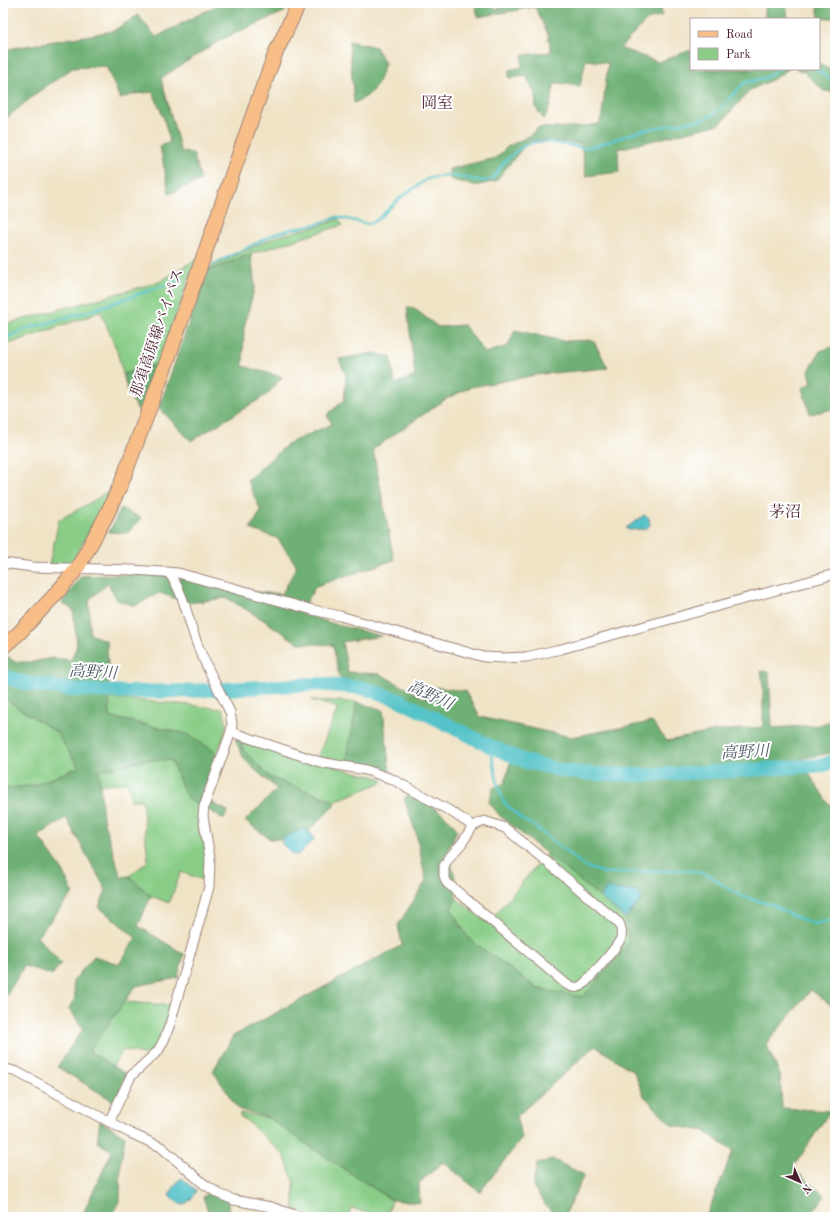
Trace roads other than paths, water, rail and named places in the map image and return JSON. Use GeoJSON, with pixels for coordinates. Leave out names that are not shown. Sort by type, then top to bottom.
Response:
{"type":"FeatureCollection","features":[{"type":"Feature","properties":{"kind":"main road","name":"那須高原線バイパス"},"geometry":{"type":"LineString","coordinates":[[3,647],[19,633],[77,569],[106,516],[121,484],[166,364],[261,92],[276,52],[299,3]]}},
{"type":"Feature","properties":{"kind":"street"},"geometry":{"type":"LineString","coordinates":[[3,563],[33,567],[168,572],[203,579],[484,657],[503,658],[526,657],[561,649],[835,574]]}},
{"type":"Feature","properties":{"kind":"street"},"geometry":{"type":"LineString","coordinates":[[109,1122],[131,1076],[158,1050],[164,1040],[170,1024],[209,887],[210,858],[203,816],[204,806],[232,732],[230,712],[213,679],[196,640],[175,580],[168,572]]}},
{"type":"Feature","properties":{"kind":"street"},"geometry":{"type":"LineString","coordinates":[[232,732],[320,762],[366,770],[392,779],[450,811],[473,826]]}},
{"type":"Feature","properties":{"kind":"street"},"geometry":{"type":"LineString","coordinates":[[484,821],[504,828],[546,861],[619,923],[622,930],[618,944],[580,987],[573,987],[566,984],[447,883],[444,876],[444,866],[473,826],[484,821]]}},
{"type":"Feature","properties":{"kind":"street"},"geometry":{"type":"LineString","coordinates":[[3,1068],[17,1072],[130,1133],[161,1147],[204,1184],[219,1194],[234,1200],[271,1207],[301,1217]]}},
{"type":"Feature","properties":{"kind":"water"},"geometry":{"type":"Polygon","coordinates":[[[644,515],[649,518],[650,525],[646,529],[628,530],[626,528],[644,515]]]}},
{"type":"Feature","properties":{"kind":"water"},"geometry":{"type":"Polygon","coordinates":[[[304,829],[313,835],[314,840],[299,854],[293,855],[281,843],[284,837],[304,829]]]}},
{"type":"Feature","properties":{"kind":"water"},"geometry":{"type":"Polygon","coordinates":[[[607,888],[637,892],[643,898],[625,918],[600,897],[607,888]]]}},
{"type":"Feature","properties":{"kind":"water"},"geometry":{"type":"Polygon","coordinates":[[[182,1178],[196,1190],[191,1199],[182,1205],[169,1195],[178,1181],[182,1178]]]}},
{"type":"Feature","properties":{"kind":"waterway"},"geometry":{"type":"LineString","coordinates":[[212,265],[275,234],[317,224],[337,217],[369,224],[377,220],[400,198],[427,179],[446,175],[484,181],[492,179],[504,162],[519,149],[528,144],[536,142],[549,142],[585,148],[643,130],[705,119],[719,110],[744,83],[767,77],[777,70]]}},
{"type":"Feature","properties":{"kind":"waterway"},"geometry":{"type":"LineString","coordinates":[[817,70],[835,81]]}},
{"type":"Feature","properties":{"kind":"waterway"},"geometry":{"type":"LineString","coordinates":[[3,339],[29,328],[87,312],[183,279]]}},
{"type":"Feature","properties":{"kind":"waterway","name":"高野川"},"geometry":{"type":"LineString","coordinates":[[3,676],[25,683],[72,690],[128,692],[189,691],[317,684],[364,688],[399,700],[490,746],[527,762],[564,771],[593,774],[645,775],[734,771],[824,765],[835,760]]}},
{"type":"Feature","properties":{"kind":"waterway"},"geometry":{"type":"LineString","coordinates":[[490,746],[503,801],[521,819],[534,826],[584,866],[604,873],[687,870],[709,875],[729,889],[744,897],[773,905],[789,914],[814,924],[835,919]]}},
{"type":"Feature","properties":{"kind":"district","name":"岡室"},"geometry":{"type":"Point","coordinates":[437,104]}},
{"type":"Feature","properties":{"kind":"district","name":"茅沼"},"geometry":{"type":"Point","coordinates":[785,513]}}]}
